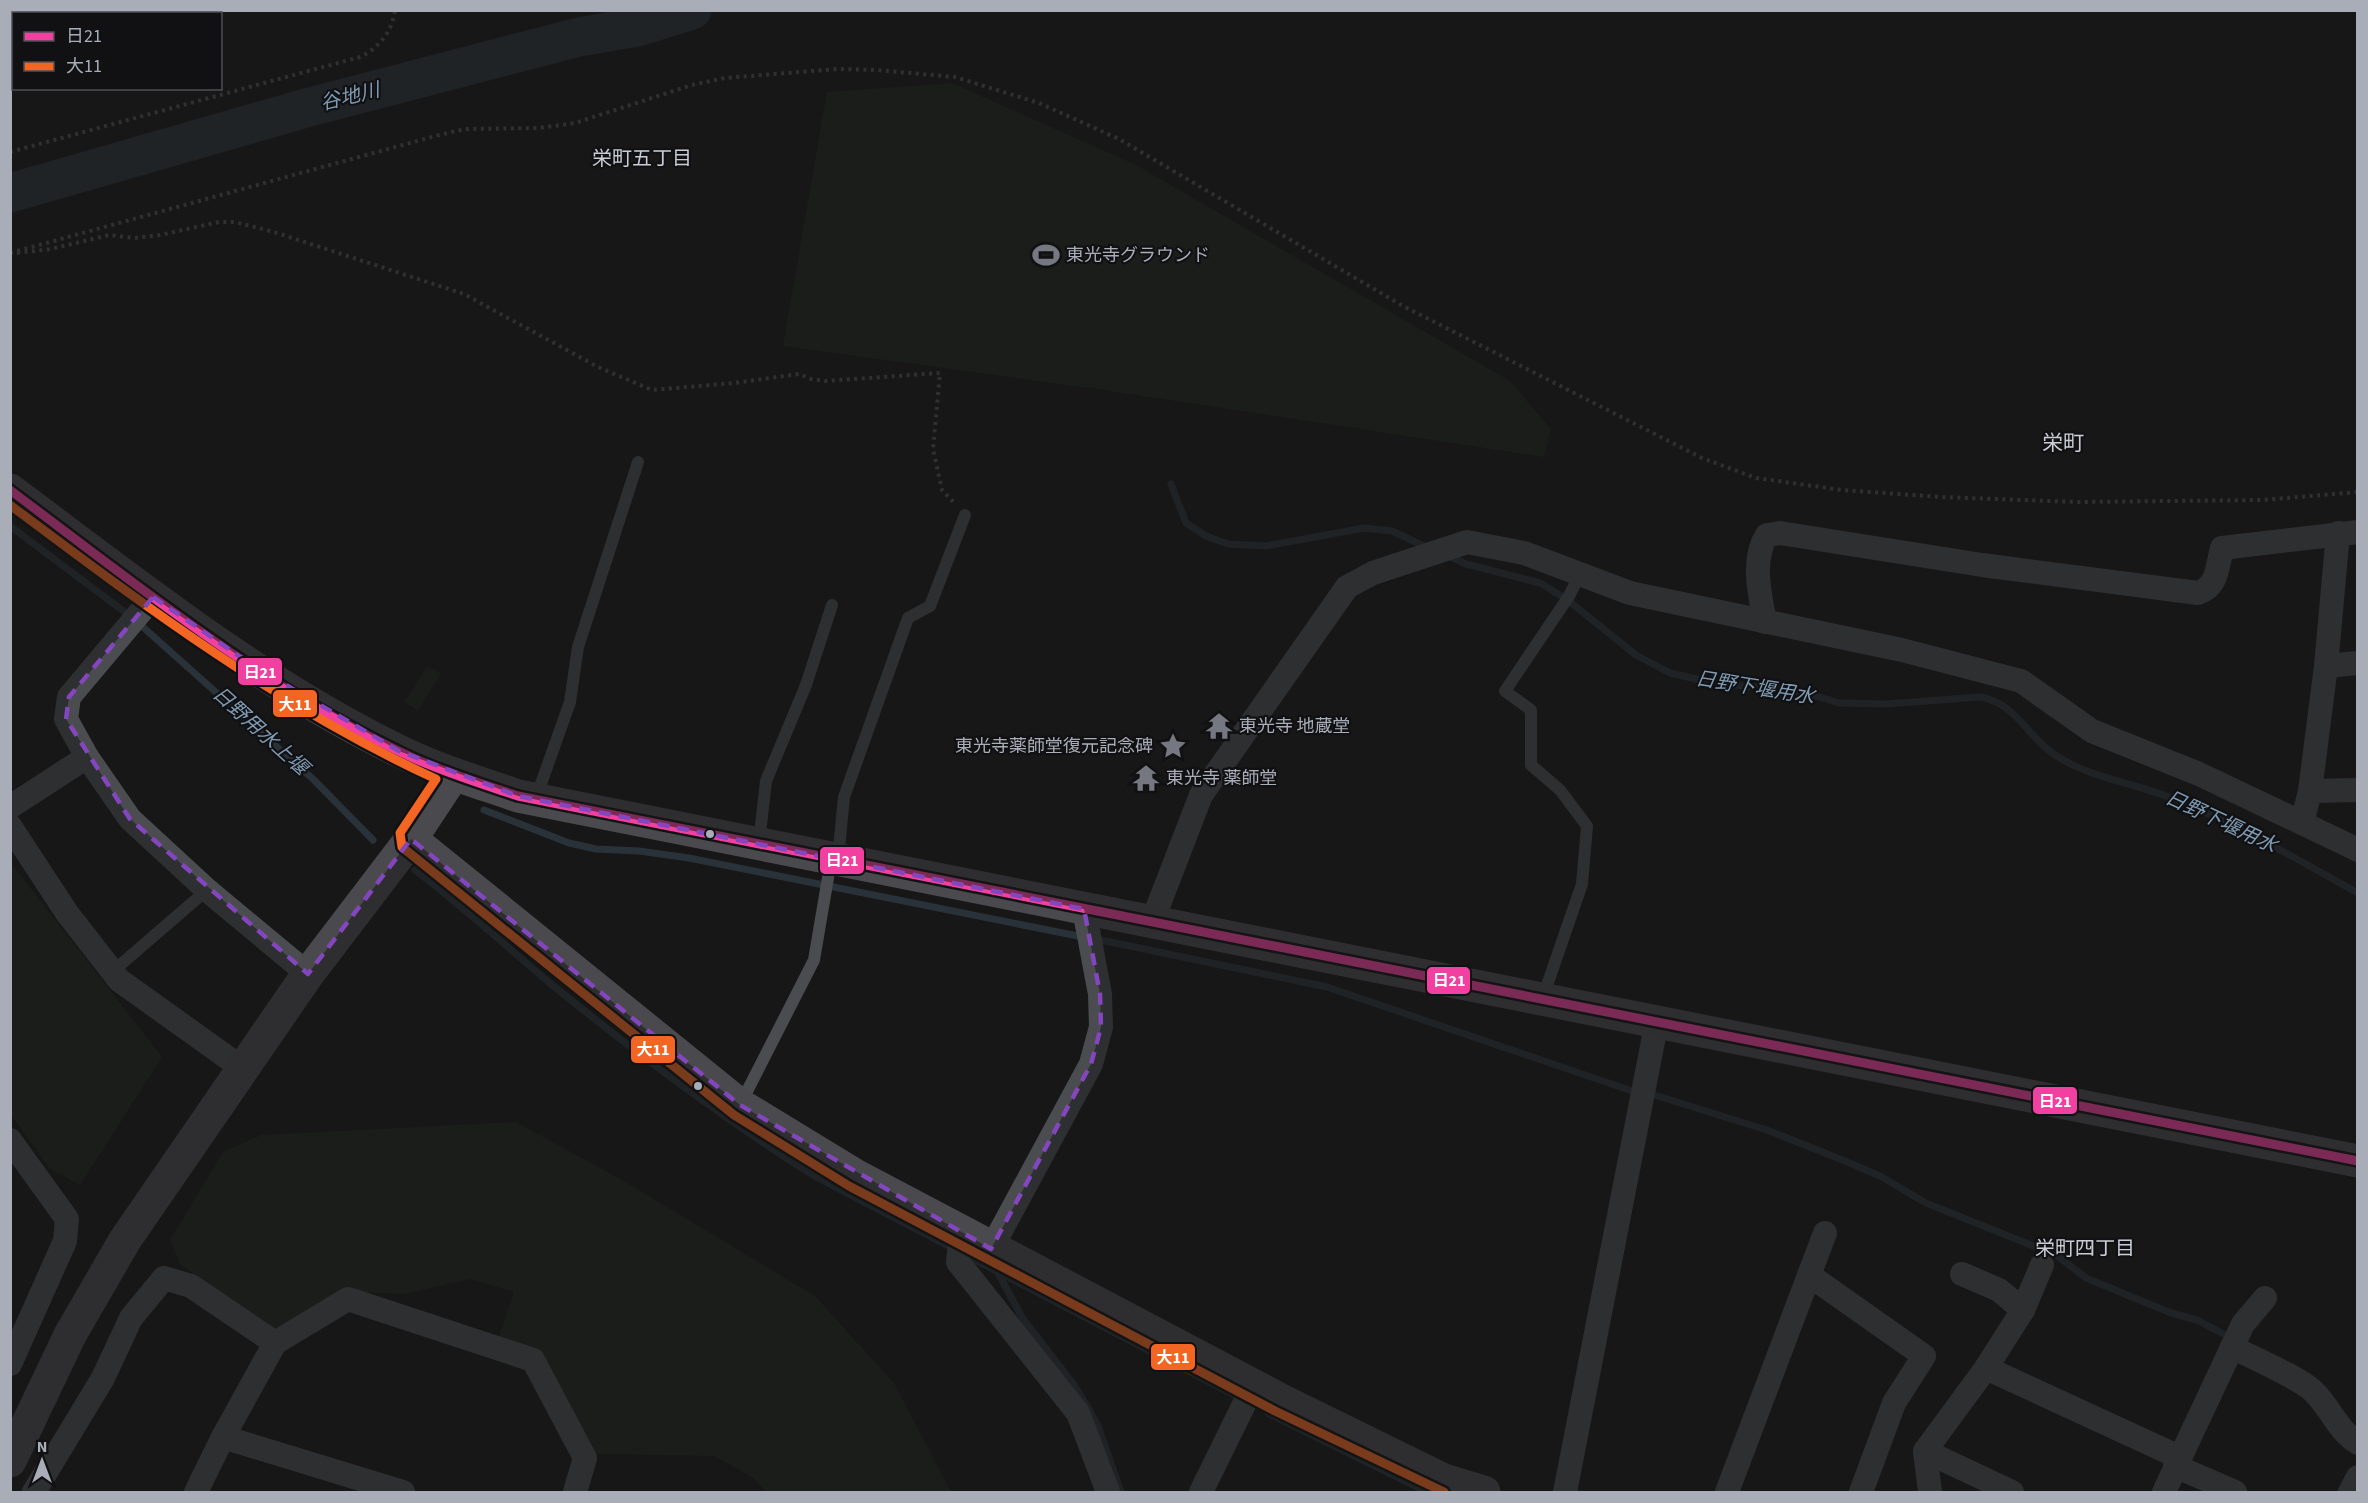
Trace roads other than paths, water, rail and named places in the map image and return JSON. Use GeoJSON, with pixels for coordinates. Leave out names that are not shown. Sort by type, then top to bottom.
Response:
{"type":"FeatureCollection","features":[{"type":"Feature","properties":{"kind":"main road"},"geometry":{"type":"LineString","coordinates":[[10,490],[153,597],[252,665],[331,713],[399,751],[454,774],[536,799],[2358,1161]]}},
{"type":"Feature","properties":{"kind":"main road"},"geometry":{"type":"LineString","coordinates":[[10,1461],[70,1335],[125,1240],[308,974],[411,839],[454,774]]}},
{"type":"Feature","properties":{"kind":"main road"},"geometry":{"type":"LineString","coordinates":[[411,839],[740,1105],[855,1175],[1253,1386],[1444,1480],[1484,1492]]}},
{"type":"Feature","properties":{"kind":"street"},"geometry":{"type":"LineString","coordinates":[[1765,622],[1759,590],[1759,554],[1767,535],[1780,533],[1982,565],[2198,593],[2208,590],[2214,582],[2222,548],[2348,532],[2326,666],[2310,791],[2302,823]]}},
{"type":"Feature","properties":{"kind":"street"},"geometry":{"type":"LineString","coordinates":[[1152,922],[1201,795],[1347,587],[1373,573],[1467,542],[1524,553],[1576,583],[1902,650],[2021,681],[2092,731],[2199,774],[2358,850]]}},
{"type":"Feature","properties":{"kind":"street"},"geometry":{"type":"LineString","coordinates":[[153,597],[69,698],[66,719],[87,757],[130,819],[207,890],[308,974]]}},
{"type":"Feature","properties":{"kind":"street"},"geometry":{"type":"LineString","coordinates":[[2326,666],[2358,663]]}},
{"type":"Feature","properties":{"kind":"street"},"geometry":{"type":"LineString","coordinates":[[10,807],[87,757]]}},
{"type":"Feature","properties":{"kind":"street"},"geometry":{"type":"LineString","coordinates":[[2310,791],[2358,790]]}},
{"type":"Feature","properties":{"kind":"street"},"geometry":{"type":"LineString","coordinates":[[10,826],[67,913],[118,980],[242,1068]]}},
{"type":"Feature","properties":{"kind":"street"},"geometry":{"type":"LineString","coordinates":[[991,1249],[1091,1064],[1101,1027],[1100,994],[1084,909]]}},
{"type":"Feature","properties":{"kind":"street"},"geometry":{"type":"LineString","coordinates":[[1565,1492],[1657,1021]]}},
{"type":"Feature","properties":{"kind":"street"},"geometry":{"type":"LineString","coordinates":[[10,1140],[67,1219],[65,1241],[10,1364]]}},
{"type":"Feature","properties":{"kind":"street"},"geometry":{"type":"LineString","coordinates":[[962,1233],[958,1262],[1078,1413],[1108,1492]]}},
{"type":"Feature","properties":{"kind":"street"},"geometry":{"type":"LineString","coordinates":[[1727,1492],[1825,1233]]}},
{"type":"Feature","properties":{"kind":"street"},"geometry":{"type":"LineString","coordinates":[[1930,1492],[1925,1451],[1986,1368],[2023,1310],[2042,1265]]}},
{"type":"Feature","properties":{"kind":"street"},"geometry":{"type":"LineString","coordinates":[[1962,1274],[1999,1290],[2023,1310]]}},
{"type":"Feature","properties":{"kind":"street"},"geometry":{"type":"LineString","coordinates":[[1809,1275],[1924,1356],[1894,1403],[1861,1492]]}},
{"type":"Feature","properties":{"kind":"street"},"geometry":{"type":"LineString","coordinates":[[34,1492],[103,1378],[131,1318],[164,1278],[191,1286],[275,1344]]}},
{"type":"Feature","properties":{"kind":"street"},"geometry":{"type":"LineString","coordinates":[[2164,1492],[2243,1324],[2265,1298]]}},
{"type":"Feature","properties":{"kind":"street"},"geometry":{"type":"LineString","coordinates":[[196,1492],[223,1437],[275,1344],[348,1299],[533,1360],[585,1458],[575,1492]]}},
{"type":"Feature","properties":{"kind":"street"},"geometry":{"type":"LineString","coordinates":[[2232,1347],[2311,1388],[2330,1409],[2345,1435],[2358,1443]]}},
{"type":"Feature","properties":{"kind":"street"},"geometry":{"type":"LineString","coordinates":[[1986,1368],[2235,1492]]}},
{"type":"Feature","properties":{"kind":"street"},"geometry":{"type":"LineString","coordinates":[[1201,1492],[1253,1386]]}},
{"type":"Feature","properties":{"kind":"street"},"geometry":{"type":"LineString","coordinates":[[223,1437],[403,1492]]}},
{"type":"Feature","properties":{"kind":"street"},"geometry":{"type":"LineString","coordinates":[[1925,1451],[2013,1492]]}},
{"type":"Feature","properties":{"kind":"street"},"geometry":{"type":"LineString","coordinates":[[2350,1492],[2358,1477]]}},
{"type":"Feature","properties":{"kind":"lane"},"geometry":{"type":"LineString","coordinates":[[536,799],[570,702],[578,647],[638,462]]}},
{"type":"Feature","properties":{"kind":"lane"},"geometry":{"type":"LineString","coordinates":[[740,1105],[814,960],[835,859],[844,798],[908,618],[930,606],[965,515]]}},
{"type":"Feature","properties":{"kind":"lane"},"geometry":{"type":"LineString","coordinates":[[1543,998],[1581,884],[1587,826],[1560,790],[1531,765],[1531,710],[1505,691],[1576,583]]}},
{"type":"Feature","properties":{"kind":"lane"},"geometry":{"type":"LineString","coordinates":[[759,844],[766,781],[806,685],[832,605]]}},
{"type":"Feature","properties":{"kind":"lane"},"geometry":{"type":"LineString","coordinates":[[112,972],[207,890]]}},
{"type":"Feature","properties":{"kind":"waterway","name":"谷地川"},"geometry":{"type":"LineString","coordinates":[[10,193],[306,108],[579,37],[637,27],[692,10]]}},
{"type":"Feature","properties":{"kind":"waterway","name":"日野下堰用水"},"geometry":{"type":"LineString","coordinates":[[1171,484],[1186,523],[1206,536],[1228,544],[1266,546],[1364,528],[1392,531],[1428,548]]}},
{"type":"Feature","properties":{"kind":"waterway","name":"日野用水上堰"},"geometry":{"type":"LineString","coordinates":[[10,526],[130,616]]}},
{"type":"Feature","properties":{"kind":"waterway","name":"日野下堰用水"},"geometry":{"type":"LineString","coordinates":[[1446,555],[1466,564],[1540,583],[1565,598],[1636,655],[1670,673],[1714,683],[1803,692],[1839,703],[1886,704],[1980,697],[1993,701],[2004,706],[2038,741],[2058,757],[2086,771],[2198,809],[2267,843],[2358,893]]}},
{"type":"Feature","properties":{"kind":"waterway","name":"日野用水上堰"},"geometry":{"type":"LineString","coordinates":[[144,628],[314,780],[373,840]]}},
{"type":"Feature","properties":{"kind":"waterway"},"geometry":{"type":"LineString","coordinates":[[484,810],[569,843],[596,849],[639,851],[689,858],[1078,936]]}},
{"type":"Feature","properties":{"kind":"waterway","name":"日野用水上堰"},"geometry":{"type":"LineString","coordinates":[[415,870],[615,1035],[680,1085],[781,1155],[816,1177],[1238,1397]]}},
{"type":"Feature","properties":{"kind":"waterway"},"geometry":{"type":"LineString","coordinates":[[1101,940],[1327,987],[1632,1091]]}},
{"type":"Feature","properties":{"kind":"waterway"},"geometry":{"type":"LineString","coordinates":[[1651,1094],[1767,1130],[1840,1159],[1880,1176],[1926,1203],[2056,1255],[2086,1278],[2171,1313],[2197,1320],[2231,1338]]}},
{"type":"Feature","properties":{"kind":"waterway"},"geometry":{"type":"LineString","coordinates":[[998,1273],[1023,1319],[1074,1385],[1089,1409],[1098,1426],[1121,1492]]}},
{"type":"Feature","properties":{"kind":"waterway","name":"日野用水上堰"},"geometry":{"type":"LineString","coordinates":[[1268,1413],[1427,1492]]}},
{"type":"Feature","properties":{"kind":"place","name":"東光寺グラウンド"},"geometry":{"type":"Point","coordinates":[1046,255]}},
{"type":"Feature","properties":{"kind":"place","name":"東光寺 地蔵堂"},"geometry":{"type":"Point","coordinates":[1219,726]}},
{"type":"Feature","properties":{"kind":"place","name":"東光寺薬師堂復元記念碑"},"geometry":{"type":"Point","coordinates":[1173,746]}},
{"type":"Feature","properties":{"kind":"place","name":"東光寺 薬師堂"},"geometry":{"type":"Point","coordinates":[1146,778]}},
{"type":"Feature","properties":{"kind":"district","name":"栄町五丁目"},"geometry":{"type":"Point","coordinates":[642,159]}},
{"type":"Feature","properties":{"kind":"district","name":"栄町"},"geometry":{"type":"Point","coordinates":[2063,443]}},
{"type":"Feature","properties":{"kind":"district","name":"栄町四丁目"},"geometry":{"type":"Point","coordinates":[2085,1249]}}]}
